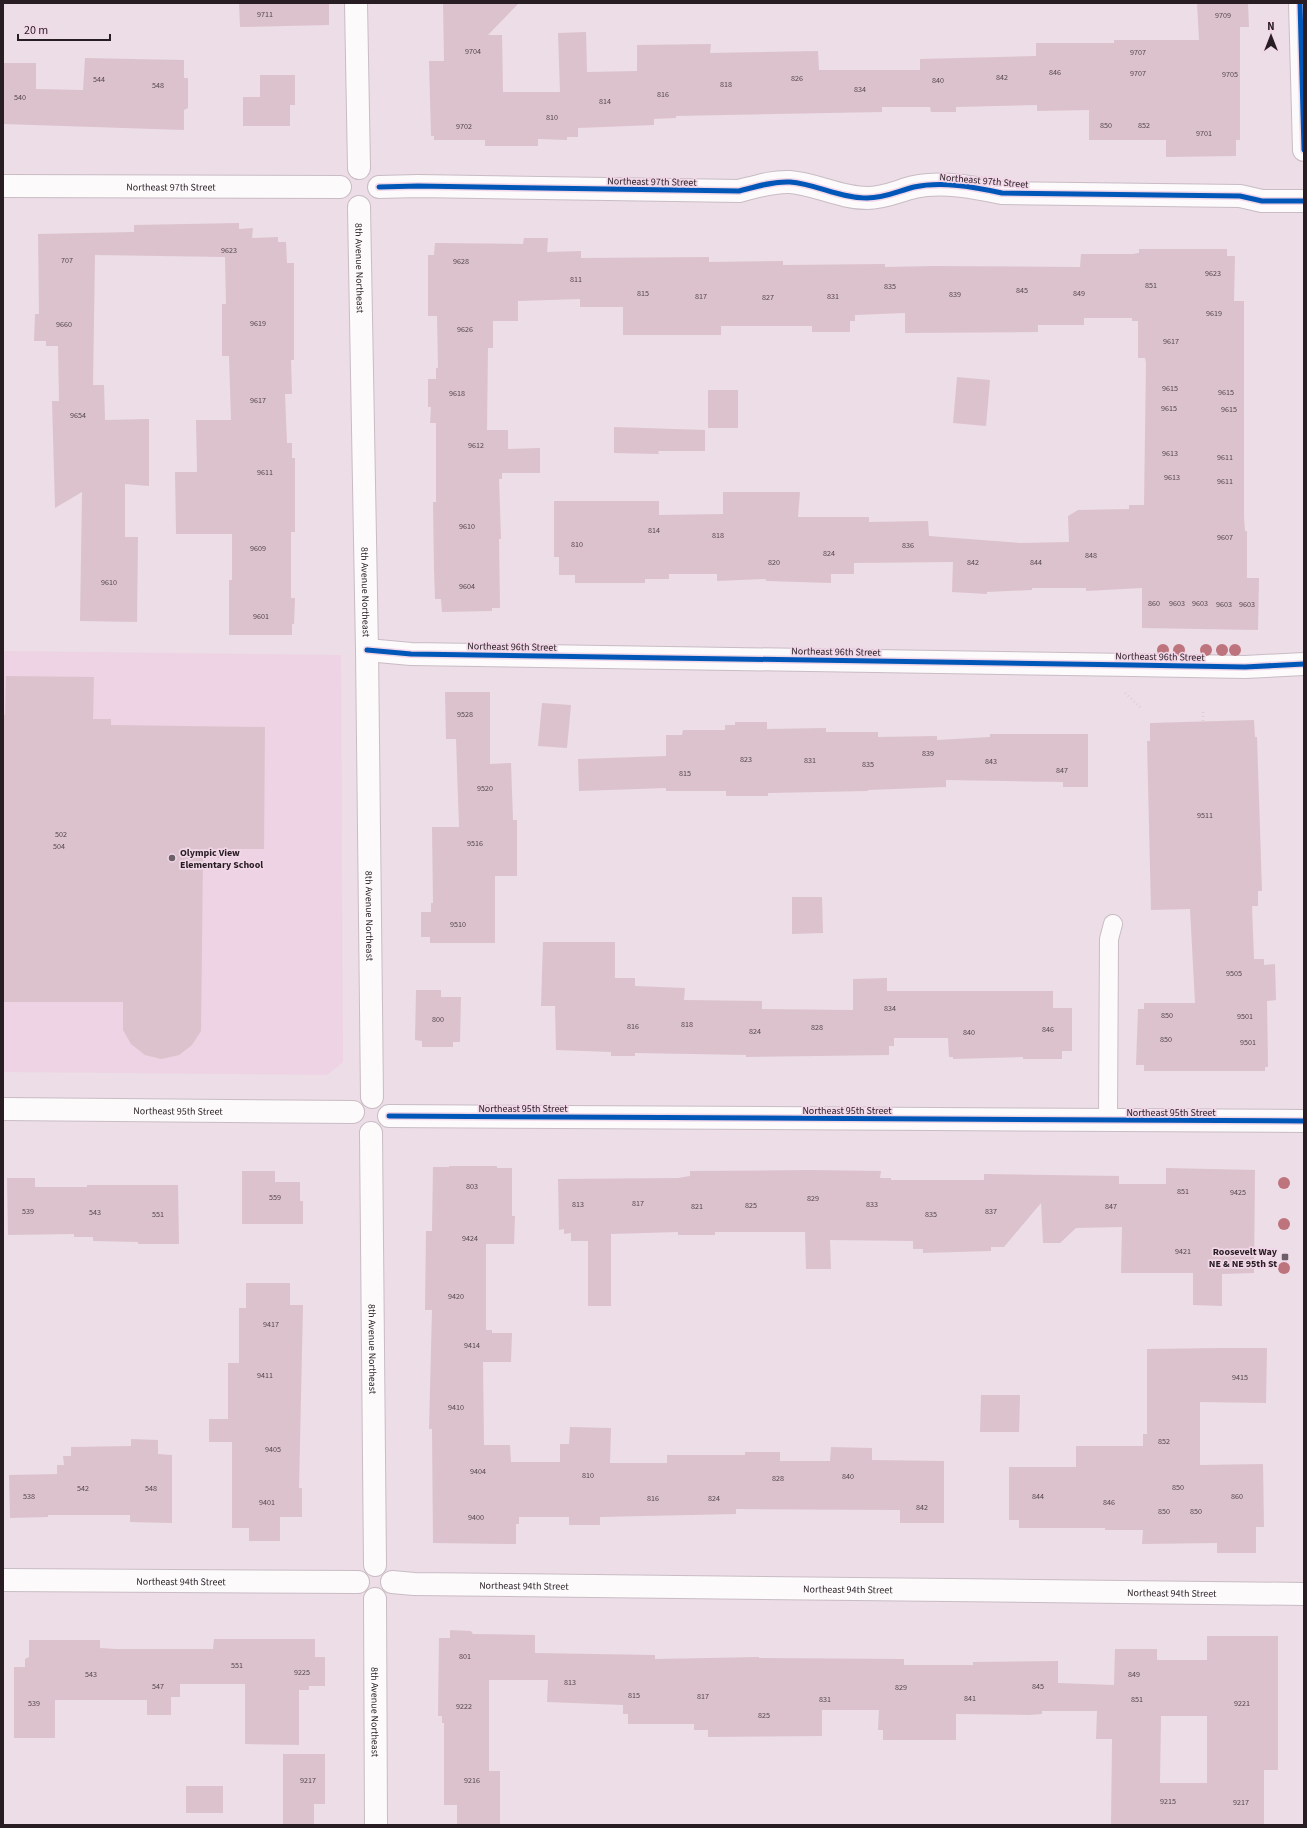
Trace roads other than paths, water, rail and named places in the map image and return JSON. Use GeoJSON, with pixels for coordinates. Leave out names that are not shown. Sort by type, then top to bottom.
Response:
{"type":"FeatureCollection","features":[{"type":"Feature","properties":{"kind":"street"},"geometry":{"type":"LineString","coordinates":[[356,3],[359,168]]}},
{"type":"Feature","properties":{"kind":"street"},"geometry":{"type":"LineString","coordinates":[[1300,3],[1304,150]]}},
{"type":"Feature","properties":{"kind":"street"},"geometry":{"type":"LineString","coordinates":[[359,168],[367,169],[373,173],[378,180],[379,187],[378,195],[373,202],[359,207],[346,202],[341,195],[340,187],[341,180],[346,173],[352,169],[359,168]]}},
{"type":"Feature","properties":{"kind":"street","name":"Northeast 97th Street"},"geometry":{"type":"LineString","coordinates":[[379,187],[739,191],[762,185],[789,182],[815,187],[838,194],[866,198],[893,195],[915,187],[942,185],[978,188],[1002,193],[1240,196],[1262,201],[1304,202]]}},
{"type":"Feature","properties":{"kind":"street","name":"Northeast 97th Street"},"geometry":{"type":"LineString","coordinates":[[3,186],[340,187]]}},
{"type":"Feature","properties":{"kind":"street","name":"8th Avenue Northeast"},"geometry":{"type":"LineString","coordinates":[[359,207],[367,650],[372,1097]]}},
{"type":"Feature","properties":{"kind":"street","name":"Northeast 96th Street"},"geometry":{"type":"LineString","coordinates":[[367,650],[411,654],[1132,665],[1245,666],[1304,664]]}},
{"type":"Feature","properties":{"kind":"street"},"geometry":{"type":"LineString","coordinates":[[372,1097],[381,1099],[385,1103],[388,1108],[389,1116],[383,1129],[371,1133],[359,1129],[353,1118],[353,1112],[359,1101],[372,1097]]}},
{"type":"Feature","properties":{"kind":"street","name":"Northeast 95th Street"},"geometry":{"type":"LineString","coordinates":[[3,1109],[353,1112]]}},
{"type":"Feature","properties":{"kind":"street","name":"Northeast 95th Street"},"geometry":{"type":"LineString","coordinates":[[389,1116],[1304,1121]]}},
{"type":"Feature","properties":{"kind":"street","name":"8th Avenue Northeast"},"geometry":{"type":"LineString","coordinates":[[371,1133],[375,1565]]}},
{"type":"Feature","properties":{"kind":"street"},"geometry":{"type":"LineString","coordinates":[[375,1565],[387,1570],[392,1582],[391,1588],[387,1594],[382,1598],[375,1599],[369,1598],[364,1594],[358,1582],[364,1570],[375,1565]]}},
{"type":"Feature","properties":{"kind":"street","name":"Northeast 94th Street"},"geometry":{"type":"LineString","coordinates":[[3,1580],[358,1582]]}},
{"type":"Feature","properties":{"kind":"street","name":"Northeast 94th Street"},"geometry":{"type":"LineString","coordinates":[[392,1582],[414,1584],[1304,1594]]}},
{"type":"Feature","properties":{"kind":"street","name":"8th Avenue Northeast"},"geometry":{"type":"LineString","coordinates":[[375,1599],[376,1825]]}},
{"type":"Feature","properties":{"kind":"lane"},"geometry":{"type":"LineString","coordinates":[[1108,1120],[1109,939],[1113,924]]}},
{"type":"Feature","properties":{"kind":"place","name":"Olympic View Elementary School"},"geometry":{"type":"Point","coordinates":[172,858]}},
{"type":"Feature","properties":{"kind":"place","name":"Roosevelt Way NE & NE 95th St"},"geometry":{"type":"Point","coordinates":[1285,1257]}}]}
